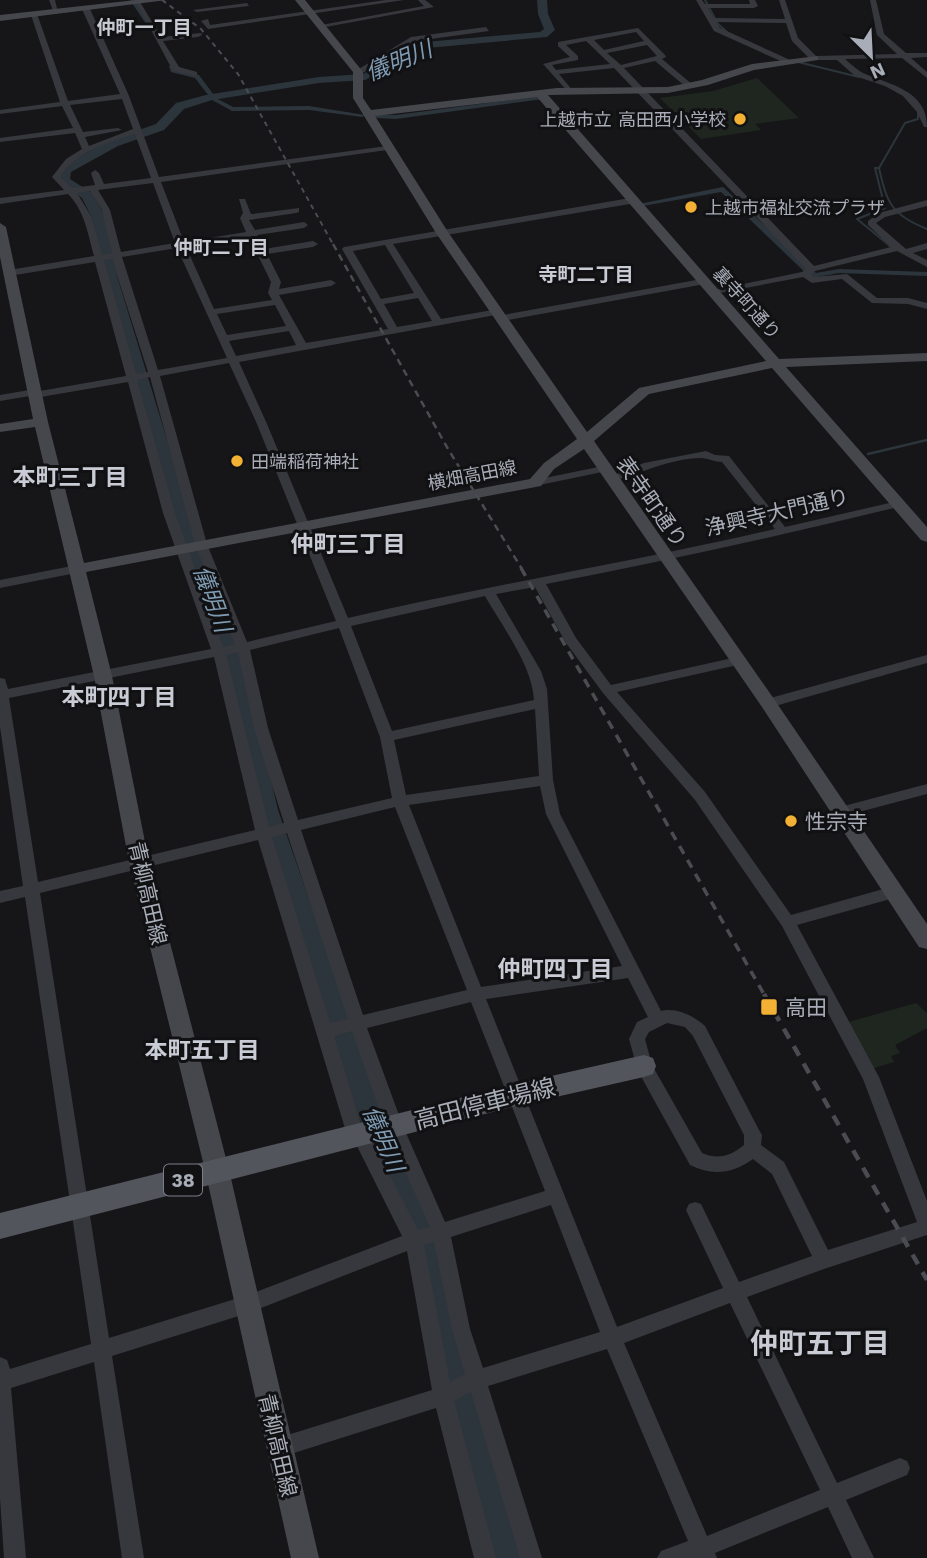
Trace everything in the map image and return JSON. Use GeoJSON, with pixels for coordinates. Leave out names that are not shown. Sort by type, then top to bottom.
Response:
{"type":"FeatureCollection","features":[{"type":"Feature","properties":{"kind":"main road","name":"高田停車場線"},"geometry":{"type":"LineString","coordinates":[[0,1226],[516,1095],[644,1066]]}},
{"type":"Feature","properties":{"kind":"street"},"geometry":{"type":"LineString","coordinates":[[52,0],[56,12]]}},
{"type":"Feature","properties":{"kind":"street"},"geometry":{"type":"LineString","coordinates":[[0,18],[162,0]]}},
{"type":"Feature","properties":{"kind":"street"},"geometry":{"type":"LineString","coordinates":[[220,2],[235,0]]}},
{"type":"Feature","properties":{"kind":"street"},"geometry":{"type":"LineString","coordinates":[[320,26],[430,8],[421,0]]}},
{"type":"Feature","properties":{"kind":"street"},"geometry":{"type":"LineString","coordinates":[[701,3],[754,6],[752,0]]}},
{"type":"Feature","properties":{"kind":"street"},"geometry":{"type":"LineString","coordinates":[[782,0],[790,25],[814,58]]}},
{"type":"Feature","properties":{"kind":"street"},"geometry":{"type":"LineString","coordinates":[[873,0],[878,30],[901,55],[927,76]]}},
{"type":"Feature","properties":{"kind":"street"},"geometry":{"type":"LineString","coordinates":[[247,4],[197,9],[208,27],[306,5],[398,1],[406,11]]}},
{"type":"Feature","properties":{"kind":"street"},"geometry":{"type":"LineString","coordinates":[[138,3],[176,69],[194,74]]}},
{"type":"Feature","properties":{"kind":"street"},"geometry":{"type":"LineString","coordinates":[[701,3],[717,29],[785,61]]}},
{"type":"Feature","properties":{"kind":"street","name":"表寺町通り"},"geometry":{"type":"LineString","coordinates":[[306,5],[357,76],[358,98],[442,233],[768,703],[927,941]]}},
{"type":"Feature","properties":{"kind":"street"},"geometry":{"type":"LineString","coordinates":[[86,9],[125,96],[180,244],[233,359],[344,624],[387,737],[400,801],[612,1338],[704,1553]]}},
{"type":"Feature","properties":{"kind":"street"},"geometry":{"type":"LineString","coordinates":[[33,14],[65,104],[87,150]]}},
{"type":"Feature","properties":{"kind":"street"},"geometry":{"type":"LineString","coordinates":[[710,20],[790,25]]}},
{"type":"Feature","properties":{"kind":"street"},"geometry":{"type":"LineString","coordinates":[[717,29],[790,25]]}},
{"type":"Feature","properties":{"kind":"street"},"geometry":{"type":"LineString","coordinates":[[357,76],[414,39],[486,29]]}},
{"type":"Feature","properties":{"kind":"street"},"geometry":{"type":"LineString","coordinates":[[555,72],[619,66],[662,57],[642,30],[561,44],[575,58],[547,64],[569,91]]}},
{"type":"Feature","properties":{"kind":"street"},"geometry":{"type":"LineString","coordinates":[[565,34],[576,41]]}},
{"type":"Feature","properties":{"kind":"street"},"geometry":{"type":"LineString","coordinates":[[160,39],[198,35]]}},
{"type":"Feature","properties":{"kind":"street"},"geometry":{"type":"LineString","coordinates":[[588,39],[619,66],[809,272],[813,280],[844,276],[875,301],[908,301],[927,306]]}},
{"type":"Feature","properties":{"kind":"street"},"geometry":{"type":"LineString","coordinates":[[603,52],[649,42]]}},
{"type":"Feature","properties":{"kind":"street"},"geometry":{"type":"LineString","coordinates":[[368,114],[540,93],[643,92],[689,85],[745,68],[785,61],[927,55]]}},
{"type":"Feature","properties":{"kind":"street"},"geometry":{"type":"LineString","coordinates":[[838,57],[858,74],[888,84],[906,94],[921,111],[927,125]]}},
{"type":"Feature","properties":{"kind":"street"},"geometry":{"type":"LineString","coordinates":[[656,58],[689,85]]}},
{"type":"Feature","properties":{"kind":"street","name":"裏寺町通り"},"geometry":{"type":"LineString","coordinates":[[540,93],[631,201],[927,537]]}},
{"type":"Feature","properties":{"kind":"street"},"geometry":{"type":"LineString","coordinates":[[0,112],[125,96]]}},
{"type":"Feature","properties":{"kind":"street"},"geometry":{"type":"LineString","coordinates":[[0,140],[80,133],[139,132]]}},
{"type":"Feature","properties":{"kind":"street"},"geometry":{"type":"LineString","coordinates":[[139,132],[87,150],[59,167],[56,177],[79,200],[87,216],[130,379],[181,549],[219,652],[264,833],[329,1030],[414,1240],[443,1396],[485,1558]]}},
{"type":"Feature","properties":{"kind":"street"},"geometry":{"type":"LineString","coordinates":[[0,201],[387,148]]}},
{"type":"Feature","properties":{"kind":"street"},"geometry":{"type":"LineString","coordinates":[[95,173],[93,188],[106,211],[121,272],[154,373],[200,545],[240,647],[288,827],[356,1023],[372,1131],[441,1232],[473,1382],[531,1558]]}},
{"type":"Feature","properties":{"kind":"street"},"geometry":{"type":"LineString","coordinates":[[242,201],[247,213],[244,218]]}},
{"type":"Feature","properties":{"kind":"street"},"geometry":{"type":"LineString","coordinates":[[394,330],[347,249],[631,201]]}},
{"type":"Feature","properties":{"kind":"street"},"geometry":{"type":"LineString","coordinates":[[927,203],[872,220],[872,226],[902,250],[927,264]]}},
{"type":"Feature","properties":{"kind":"street"},"geometry":{"type":"LineString","coordinates":[[244,218],[296,210]]}},
{"type":"Feature","properties":{"kind":"street"},"geometry":{"type":"LineString","coordinates":[[244,218],[276,282],[276,297],[302,346]]}},
{"type":"Feature","properties":{"kind":"street"},"geometry":{"type":"LineString","coordinates":[[9,273],[304,225]]}},
{"type":"Feature","properties":{"kind":"street","name":"青柳高田線"},"geometry":{"type":"LineString","coordinates":[[0,227],[41,422],[103,676],[139,862],[248,1304],[278,1448],[305,1558]]}},
{"type":"Feature","properties":{"kind":"street"},"geometry":{"type":"LineString","coordinates":[[387,242],[438,323]]}},
{"type":"Feature","properties":{"kind":"street"},"geometry":{"type":"LineString","coordinates":[[260,252],[313,244]]}},
{"type":"Feature","properties":{"kind":"street"},"geometry":{"type":"LineString","coordinates":[[712,293],[927,246]]}},
{"type":"Feature","properties":{"kind":"street"},"geometry":{"type":"LineString","coordinates":[[0,398],[130,379],[394,330],[702,282]]}},
{"type":"Feature","properties":{"kind":"street"},"geometry":{"type":"LineString","coordinates":[[211,312],[331,283]]}},
{"type":"Feature","properties":{"kind":"street"},"geometry":{"type":"LineString","coordinates":[[378,302],[421,295]]}},
{"type":"Feature","properties":{"kind":"street"},"geometry":{"type":"LineString","coordinates":[[223,340],[292,328]]}},
{"type":"Feature","properties":{"kind":"street","name":"横畑高田線"},"geometry":{"type":"LineString","coordinates":[[77,569],[535,483],[549,466],[584,438],[604,427],[644,391],[775,363],[927,357]]}},
{"type":"Feature","properties":{"kind":"street"},"geometry":{"type":"LineString","coordinates":[[0,428],[41,422]]}},
{"type":"Feature","properties":{"kind":"street"},"geometry":{"type":"LineString","coordinates":[[535,483],[607,474],[706,454],[713,459],[725,458],[783,531]]}},
{"type":"Feature","properties":{"kind":"street","name":"浄興寺大門通り"},"geometry":{"type":"LineString","coordinates":[[1,691],[103,676],[219,652],[488,591],[665,558],[898,504]]}},
{"type":"Feature","properties":{"kind":"street"},"geometry":{"type":"LineString","coordinates":[[0,584],[77,569]]}},
{"type":"Feature","properties":{"kind":"street"},"geometry":{"type":"LineString","coordinates":[[278,1448],[443,1396],[473,1382],[612,1338],[824,1260],[927,1226],[871,1077],[786,922],[700,796],[608,690],[571,640],[538,581]]}},
{"type":"Feature","properties":{"kind":"street"},"geometry":{"type":"LineString","coordinates":[[488,591],[534,671],[541,703],[546,780],[553,814],[657,1018]]}},
{"type":"Feature","properties":{"kind":"street"},"geometry":{"type":"LineString","coordinates":[[768,703],[927,659]]}},
{"type":"Feature","properties":{"kind":"street"},"geometry":{"type":"LineString","coordinates":[[608,690],[737,661]]}},
{"type":"Feature","properties":{"kind":"street"},"geometry":{"type":"LineString","coordinates":[[1,691],[133,1558]]}},
{"type":"Feature","properties":{"kind":"street"},"geometry":{"type":"LineString","coordinates":[[387,737],[541,703]]}},
{"type":"Feature","properties":{"kind":"street"},"geometry":{"type":"LineString","coordinates":[[0,897],[400,801],[546,780]]}},
{"type":"Feature","properties":{"kind":"street"},"geometry":{"type":"LineString","coordinates":[[840,812],[927,789]]}},
{"type":"Feature","properties":{"kind":"street"},"geometry":{"type":"LineString","coordinates":[[786,922],[894,892]]}},
{"type":"Feature","properties":{"kind":"street"},"geometry":{"type":"LineString","coordinates":[[329,1030],[476,994],[634,971]]}},
{"type":"Feature","properties":{"kind":"street"},"geometry":{"type":"LineString","coordinates":[[679,1017],[690,1021],[699,1031],[753,1135],[752,1148],[737,1160],[714,1166],[696,1159],[644,1066],[637,1039],[643,1027],[657,1018],[679,1017]]}},
{"type":"Feature","properties":{"kind":"street"},"geometry":{"type":"LineString","coordinates":[[752,1148],[778,1168],[824,1260]]}},
{"type":"Feature","properties":{"kind":"street"},"geometry":{"type":"LineString","coordinates":[[0,1382],[248,1304],[414,1240],[557,1195]]}},
{"type":"Feature","properties":{"kind":"street"},"geometry":{"type":"LineString","coordinates":[[695,1210],[863,1558]]}},
{"type":"Feature","properties":{"kind":"street"},"geometry":{"type":"LineString","coordinates":[[0,1367],[15,1558]]}},
{"type":"Feature","properties":{"kind":"street"},"geometry":{"type":"LineString","coordinates":[[668,1558],[704,1553],[832,1494],[900,1468]]}},
{"type":"Feature","properties":{"kind":"shaded area"},"geometry":{"type":"Polygon","coordinates":[[[757,78],[799,118],[755,124],[761,130],[701,139],[660,98],[713,91],[757,78]]]}},
{"type":"Feature","properties":{"kind":"shaded area"},"geometry":{"type":"Polygon","coordinates":[[[916,1003],[927,1013],[927,1028],[895,1045],[900,1053],[891,1056],[894,1062],[871,1069],[845,1023],[916,1003]]]}},
{"type":"Feature","properties":{"kind":"waterway"},"geometry":{"type":"LineString","coordinates":[[133,0],[148,23]]}},
{"type":"Feature","properties":{"kind":"waterway","name":"儀明川"},"geometry":{"type":"LineString","coordinates":[[511,1558],[467,1412],[435,1250],[379,1138],[267,810],[231,653],[184,525],[110,276],[98,216],[87,196],[63,180],[65,170],[114,143],[160,127],[180,106],[210,97],[319,80],[365,77],[425,45],[543,35],[550,30],[543,14],[542,0]]}},
{"type":"Feature","properties":{"kind":"waterway"},"geometry":{"type":"LineString","coordinates":[[705,0],[718,24],[727,32]]}},
{"type":"Feature","properties":{"kind":"waterway"},"geometry":{"type":"LineString","coordinates":[[798,62],[859,77]]}},
{"type":"Feature","properties":{"kind":"waterway"},"geometry":{"type":"LineString","coordinates":[[171,67],[173,71],[197,76],[214,99],[232,109],[309,108],[362,115]]}},
{"type":"Feature","properties":{"kind":"waterway"},"geometry":{"type":"LineString","coordinates":[[375,116],[396,117],[541,98]]}},
{"type":"Feature","properties":{"kind":"waterway"},"geometry":{"type":"LineString","coordinates":[[879,168],[905,123],[918,119],[918,112]]}},
{"type":"Feature","properties":{"kind":"waterway"},"geometry":{"type":"LineString","coordinates":[[879,168],[875,168],[885,208],[857,219],[890,246]]}},
{"type":"Feature","properties":{"kind":"waterway"},"geometry":{"type":"LineString","coordinates":[[879,168],[885,191],[893,207],[906,219],[927,229]]}},
{"type":"Feature","properties":{"kind":"waterway"},"geometry":{"type":"LineString","coordinates":[[643,204],[723,189],[814,276],[839,271],[927,274]]}},
{"type":"Feature","properties":{"kind":"waterway"},"geometry":{"type":"LineString","coordinates":[[868,454],[927,440]]}},
{"type":"Feature","properties":{"kind":"railway"},"geometry":{"type":"LineString","coordinates":[[162,0],[201,29],[238,74],[334,246]]}},
{"type":"Feature","properties":{"kind":"railway"},"geometry":{"type":"LineString","coordinates":[[333,244],[448,449],[522,569]]}},
{"type":"Feature","properties":{"kind":"railway"},"geometry":{"type":"LineString","coordinates":[[521,568],[765,996]]}},
{"type":"Feature","properties":{"kind":"railway"},"geometry":{"type":"LineString","coordinates":[[764,994],[927,1280]]}},
{"type":"Feature","properties":{"kind":"place","name":"上越市立 高田西小学校"},"geometry":{"type":"Point","coordinates":[740,119]}},
{"type":"Feature","properties":{"kind":"place","name":"上越市福祉交流プラザ"},"geometry":{"type":"Point","coordinates":[691,207]}},
{"type":"Feature","properties":{"kind":"place","name":"田端稲荷神社"},"geometry":{"type":"Point","coordinates":[237,461]}},
{"type":"Feature","properties":{"kind":"place","name":"性宗寺"},"geometry":{"type":"Point","coordinates":[791,821]}},
{"type":"Feature","properties":{"kind":"place","name":"高田"},"geometry":{"type":"Point","coordinates":[769,1007]}},
{"type":"Feature","properties":{"kind":"district","name":"仲町一丁目"},"geometry":{"type":"Point","coordinates":[144,27]}},
{"type":"Feature","properties":{"kind":"district","name":"仲町二丁目"},"geometry":{"type":"Point","coordinates":[221,247]}},
{"type":"Feature","properties":{"kind":"district","name":"寺町二丁目"},"geometry":{"type":"Point","coordinates":[586,274]}},
{"type":"Feature","properties":{"kind":"district","name":"本町三丁目"},"geometry":{"type":"Point","coordinates":[70,477]}},
{"type":"Feature","properties":{"kind":"district","name":"仲町三丁目"},"geometry":{"type":"Point","coordinates":[348,544]}},
{"type":"Feature","properties":{"kind":"district","name":"本町四丁目"},"geometry":{"type":"Point","coordinates":[119,697]}},
{"type":"Feature","properties":{"kind":"district","name":"仲町四丁目"},"geometry":{"type":"Point","coordinates":[555,969]}},
{"type":"Feature","properties":{"kind":"district","name":"本町五丁目"},"geometry":{"type":"Point","coordinates":[202,1050]}},
{"type":"Feature","properties":{"kind":"district","name":"仲町五丁目"},"geometry":{"type":"Point","coordinates":[820,1343]}}]}
